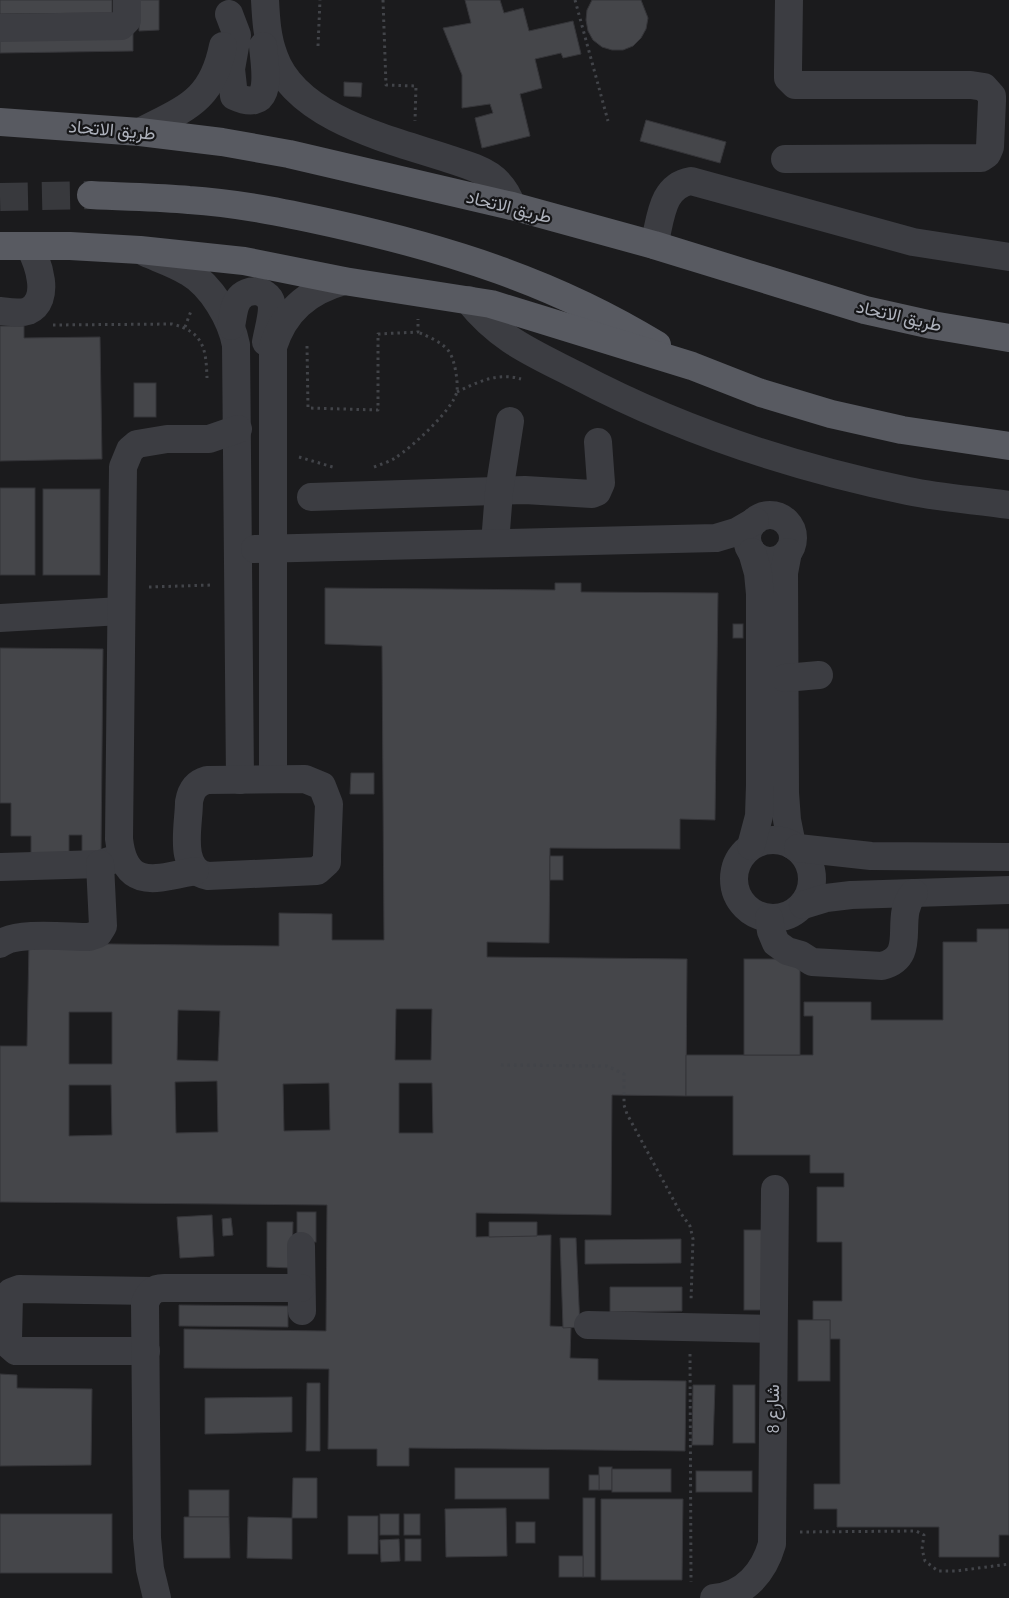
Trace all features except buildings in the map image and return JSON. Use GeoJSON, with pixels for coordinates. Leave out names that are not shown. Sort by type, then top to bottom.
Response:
{"type":"FeatureCollection","features":[{"type":"Feature","properties":{"kind":"main road","name":"طريق الاتحاد"},"geometry":{"type":"LineString","coordinates":[[0,122],[140,132],[222,142],[289,154],[512,206],[654,245],[865,310],[932,325],[1009,338]]}},
{"type":"Feature","properties":{"kind":"main road"},"geometry":{"type":"LineString","coordinates":[[91,195],[191,200],[290,214],[388,236],[476,261],[557,292],[618,322],[692,366]]}},
{"type":"Feature","properties":{"kind":"main road"},"geometry":{"type":"LineString","coordinates":[[0,246],[140,250],[244,261],[344,280],[491,304],[692,366],[761,393],[831,414],[902,430],[1009,446]]}},
{"type":"Feature","properties":{"kind":"street"},"geometry":{"type":"LineString","coordinates":[[0,28],[121,26],[127,20],[127,0]]}},
{"type":"Feature","properties":{"kind":"street"},"geometry":{"type":"LineString","coordinates":[[785,159],[981,158],[987,154],[990,147],[992,101],[992,96],[984,87],[971,84],[795,85],[788,78],[789,0]]}},
{"type":"Feature","properties":{"kind":"street"},"geometry":{"type":"LineString","coordinates":[[229,7],[236,34],[231,69],[231,90],[234,96],[246,101],[260,97],[265,91],[263,45],[265,10]]}},
{"type":"Feature","properties":{"kind":"street"},"geometry":{"type":"LineString","coordinates":[[140,132],[190,105],[208,87],[218,68],[229,7]]}},
{"type":"Feature","properties":{"kind":"street"},"geometry":{"type":"LineString","coordinates":[[265,10],[274,58],[288,80],[302,96],[341,120],[415,148],[485,171],[502,186],[512,206]]}},
{"type":"Feature","properties":{"kind":"street"},"geometry":{"type":"LineString","coordinates":[[654,245],[667,196],[673,188],[682,182],[692,180],[913,242],[1009,258]]}},
{"type":"Feature","properties":{"kind":"street"},"geometry":{"type":"LineString","coordinates":[[0,312],[27,311],[35,306],[39,298],[40,273],[29,246]]}},
{"type":"Feature","properties":{"kind":"street"},"geometry":{"type":"LineString","coordinates":[[140,250],[189,272],[199,280],[214,298],[231,326],[236,345],[240,780]]}},
{"type":"Feature","properties":{"kind":"street"},"geometry":{"type":"LineString","coordinates":[[273,779],[272,368],[276,336],[288,315],[304,298],[324,287],[344,280]]}},
{"type":"Feature","properties":{"kind":"street"},"geometry":{"type":"LineString","coordinates":[[231,326],[236,301],[242,294],[251,290],[261,291],[268,297],[272,306],[264,354],[272,368]]}},
{"type":"Feature","properties":{"kind":"street"},"geometry":{"type":"LineString","coordinates":[[468,300],[480,315],[509,340],[617,397],[711,437],[809,468],[909,491],[1009,505]]}},
{"type":"Feature","properties":{"kind":"street"},"geometry":{"type":"LineString","coordinates":[[495,543],[499,492],[510,421]]}},
{"type":"Feature","properties":{"kind":"street"},"geometry":{"type":"LineString","coordinates":[[2,942],[18,937],[89,937],[98,934],[103,926],[111,861],[120,839],[123,480],[124,466],[130,450],[137,444],[149,441],[209,439],[238,429]]}},
{"type":"Feature","properties":{"kind":"street"},"geometry":{"type":"LineString","coordinates":[[311,497],[545,491],[592,494],[597,492],[601,483],[598,442]]}},
{"type":"Feature","properties":{"kind":"street"},"geometry":{"type":"LineString","coordinates":[[239,549],[716,538],[736,532],[767,516],[773,516],[785,521],[792,533],[792,546],[782,558],[774,561],[758,558],[751,551],[716,538]]}},
{"type":"Feature","properties":{"kind":"street"},"geometry":{"type":"LineString","coordinates":[[751,846],[759,816],[760,785],[760,594],[758,574],[747,535],[755,521]]}},
{"type":"Feature","properties":{"kind":"street"},"geometry":{"type":"LineString","coordinates":[[788,552],[784,574],[785,793],[787,820],[795,846],[806,858],[811,870],[812,882],[809,894],[803,905]]}},
{"type":"Feature","properties":{"kind":"street"},"geometry":{"type":"LineString","coordinates":[[0,618],[122,599]]}},
{"type":"Feature","properties":{"kind":"street"},"geometry":{"type":"LineString","coordinates":[[785,678],[819,675]]}},
{"type":"Feature","properties":{"kind":"street"},"geometry":{"type":"LineString","coordinates":[[273,779],[305,779],[322,786],[327,794],[329,804],[327,855],[323,867],[317,871],[217,875],[201,874],[195,871],[190,863],[188,854],[190,794],[200,782],[207,780],[273,779]]}},
{"type":"Feature","properties":{"kind":"street"},"geometry":{"type":"LineString","coordinates":[[1009,857],[871,856],[795,846],[771,840],[751,846],[741,856],[735,868],[734,882],[737,895],[745,906],[756,914],[769,918],[787,916],[803,905],[826,898],[851,895],[1009,890]]}},
{"type":"Feature","properties":{"kind":"street"},"geometry":{"type":"LineString","coordinates":[[0,867],[111,861],[145,878],[167,877],[195,871]]}},
{"type":"Feature","properties":{"kind":"street"},"geometry":{"type":"LineString","coordinates":[[769,918],[770,931],[776,943],[787,951],[801,955],[812,962],[882,966],[891,964],[899,958],[903,949],[903,913],[908,899],[914,893]]}},
{"type":"Feature","properties":{"kind":"street","name":"شارع 8"},"geometry":{"type":"LineString","coordinates":[[702,1593],[730,1595],[758,1575],[767,1560],[772,1532],[775,1189]]}},
{"type":"Feature","properties":{"kind":"street"},"geometry":{"type":"LineString","coordinates":[[146,1351],[16,1351],[9,1344],[8,1340],[9,1296],[11,1292],[19,1289],[153,1291],[164,1288],[302,1299],[301,1246]]}},
{"type":"Feature","properties":{"kind":"street"},"geometry":{"type":"LineString","coordinates":[[153,1291],[145,1303],[147,1538],[157,1598]]}},
{"type":"Feature","properties":{"kind":"street"},"geometry":{"type":"LineString","coordinates":[[588,1325],[690,1329],[773,1329]]}},
{"type":"Feature","properties":{"kind":"path"},"geometry":{"type":"LineString","coordinates":[[318,46],[320,0]]}},
{"type":"Feature","properties":{"kind":"path"},"geometry":{"type":"LineString","coordinates":[[383,0],[386,85],[416,86],[415,148]]}},
{"type":"Feature","properties":{"kind":"path"},"geometry":{"type":"LineString","coordinates":[[575,0],[608,122]]}},
{"type":"Feature","properties":{"kind":"path"},"geometry":{"type":"LineString","coordinates":[[416,291],[418,332]]}},
{"type":"Feature","properties":{"kind":"path"},"geometry":{"type":"LineString","coordinates":[[44,325],[172,324],[185,327],[195,334],[202,344],[206,356],[207,383]]}},
{"type":"Feature","properties":{"kind":"path"},"geometry":{"type":"LineString","coordinates":[[307,346],[308,408],[378,410],[378,334],[418,332],[438,342],[450,353],[456,374],[457,392],[441,417],[415,443],[394,460],[368,469]]}},
{"type":"Feature","properties":{"kind":"path"},"geometry":{"type":"LineString","coordinates":[[273,450],[342,470]]}},
{"type":"Feature","properties":{"kind":"path"},"geometry":{"type":"LineString","coordinates":[[122,599],[239,585]]}},
{"type":"Feature","properties":{"kind":"path"},"geometry":{"type":"LineString","coordinates":[[501,1065],[607,1066],[624,1074],[624,1105],[680,1212],[690,1226],[693,1239],[690,1329],[702,1593]]}},
{"type":"Feature","properties":{"kind":"path"},"geometry":{"type":"LineString","coordinates":[[772,1532],[916,1531],[924,1535],[922,1549],[925,1561],[938,1570],[956,1571],[1009,1564]]}},
{"type":"Feature","properties":{"kind":"tunnel"},"geometry":{"type":"LineString","coordinates":[[0,197],[91,195]]}}]}
